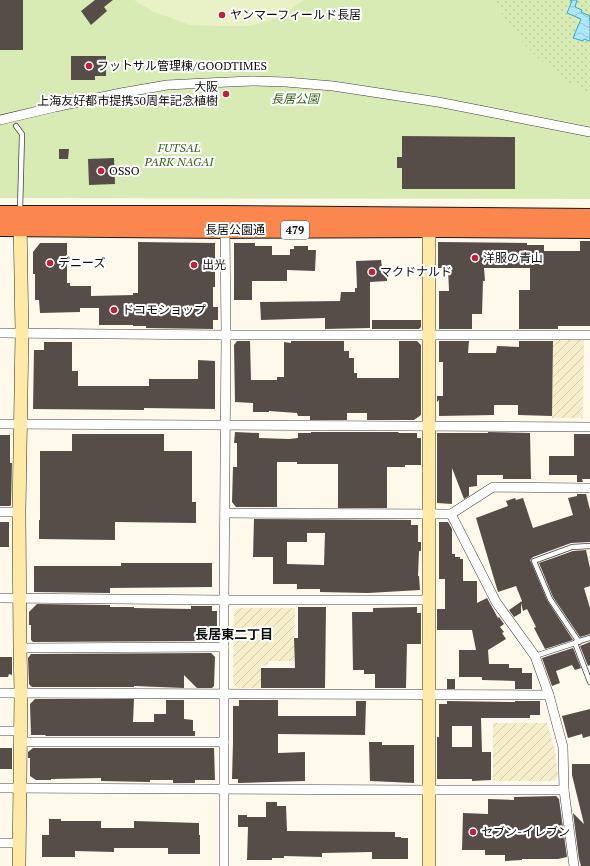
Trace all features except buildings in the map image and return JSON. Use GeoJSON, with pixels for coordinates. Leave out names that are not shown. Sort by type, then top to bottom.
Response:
{"type":"FeatureCollection","features":[{"type":"Feature","properties":{"kind":"highway","name":"長居公園通"},"geometry":{"type":"LineString","coordinates":[[0,214],[20,221],[225,230],[590,216]]}},
{"type":"Feature","properties":{"kind":"highway","name":"長居公園通"},"geometry":{"type":"LineString","coordinates":[[0,228],[20,221],[225,214],[590,230]]}},
{"type":"Feature","properties":{"kind":"street"},"geometry":{"type":"LineString","coordinates":[[0,120],[62,105],[167,85],[259,81],[333,86],[438,102],[590,132]]}},
{"type":"Feature","properties":{"kind":"street"},"geometry":{"type":"LineString","coordinates":[[224,866],[224,600],[226,425],[225,214]]}},
{"type":"Feature","properties":{"kind":"street"},"geometry":{"type":"LineString","coordinates":[[19,866],[21,736],[20,424],[22,333],[20,221]]}},
{"type":"Feature","properties":{"kind":"street"},"geometry":{"type":"LineString","coordinates":[[429,866],[430,222]]}},
{"type":"Feature","properties":{"kind":"street"},"geometry":{"type":"LineString","coordinates":[[0,333],[226,335],[590,335]]}},
{"type":"Feature","properties":{"kind":"street"},"geometry":{"type":"LineString","coordinates":[[0,424],[590,427]]}},
{"type":"Feature","properties":{"kind":"street"},"geometry":{"type":"LineString","coordinates":[[225,513],[451,514],[493,487],[590,488]]}},
{"type":"Feature","properties":{"kind":"street"},"geometry":{"type":"LineString","coordinates":[[0,512],[20,512]]}},
{"type":"Feature","properties":{"kind":"street"},"geometry":{"type":"LineString","coordinates":[[451,514],[496,602],[535,656],[549,695],[563,747],[564,790],[574,866]]}},
{"type":"Feature","properties":{"kind":"street"},"geometry":{"type":"LineString","coordinates":[[0,598],[429,600]]}},
{"type":"Feature","properties":{"kind":"street"},"geometry":{"type":"LineString","coordinates":[[20,648],[224,647]]}},
{"type":"Feature","properties":{"kind":"street"},"geometry":{"type":"LineString","coordinates":[[0,693],[549,695]]}},
{"type":"Feature","properties":{"kind":"street"},"geometry":{"type":"LineString","coordinates":[[0,731],[21,736],[224,742]]}},
{"type":"Feature","properties":{"kind":"street"},"geometry":{"type":"LineString","coordinates":[[0,788],[564,790]]}},
{"type":"Feature","properties":{"kind":"street"},"geometry":{"type":"LineString","coordinates":[[0,843],[19,843]]}},
{"type":"Feature","properties":{"kind":"lane"},"geometry":{"type":"LineString","coordinates":[[16,126],[22,134],[20,221]]}},
{"type":"Feature","properties":{"kind":"lane"},"geometry":{"type":"LineString","coordinates":[[590,546],[572,547],[534,561],[550,599],[577,642],[590,682]]}},
{"type":"Feature","properties":{"kind":"lane"},"geometry":{"type":"LineString","coordinates":[[535,656],[590,638]]}},
{"type":"Feature","properties":{"kind":"shaded area"},"geometry":{"type":"Polygon","coordinates":[[[553,339],[584,339],[583,418],[552,418],[553,339]]]}},
{"type":"Feature","properties":{"kind":"shaded area"},"geometry":{"type":"Polygon","coordinates":[[[238,608],[295,608],[294,661],[268,661],[268,666],[261,665],[261,688],[238,688],[233,684],[234,613],[238,608]]]}},
{"type":"Feature","properties":{"kind":"shaded area"},"geometry":{"type":"Polygon","coordinates":[[[493,723],[547,723],[555,751],[558,776],[555,781],[493,781],[493,723]]]}},
{"type":"Feature","properties":{"kind":"green space","name":"長居公園"},"geometry":{"type":"Polygon","coordinates":[[[0,0],[590,0],[590,199],[0,198],[0,0]]]}},
{"type":"Feature","properties":{"kind":"green space","name":"ヤンマーフィールド長居"},"geometry":{"type":"Polygon","coordinates":[[[134,0],[303,0],[277,18],[250,26],[217,26],[190,25],[152,11],[134,0]]]}},
{"type":"Feature","properties":{"kind":"green space"},"geometry":{"type":"Polygon","coordinates":[[[494,0],[590,0],[590,93],[563,78],[532,53],[515,33],[494,0]]]}},
{"type":"Feature","properties":{"kind":"water"},"geometry":{"type":"Polygon","coordinates":[[[570,0],[577,0],[575,7],[582,10],[581,12],[590,16],[589,41],[573,38],[581,19],[567,13],[572,1],[570,0]]]}},
{"type":"Feature","properties":{"kind":"place","name":"ヤンマーフィールド長居"},"geometry":{"type":"Point","coordinates":[222,15]}},
{"type":"Feature","properties":{"kind":"place","name":"フットサル管理棟/GOODTIMES"},"geometry":{"type":"Point","coordinates":[89,66]}},
{"type":"Feature","properties":{"kind":"place","name":"大阪 上海友好都市提携30周年記念植樹"},"geometry":{"type":"Point","coordinates":[226,94]}},
{"type":"Feature","properties":{"kind":"place","name":"OSSO"},"geometry":{"type":"Point","coordinates":[101,171]}},
{"type":"Feature","properties":{"kind":"place","name":"洋服の青山"},"geometry":{"type":"Point","coordinates":[475,258]}},
{"type":"Feature","properties":{"kind":"place","name":"デニーズ"},"geometry":{"type":"Point","coordinates":[50,263]}},
{"type":"Feature","properties":{"kind":"place","name":"出光"},"geometry":{"type":"Point","coordinates":[194,265]}},
{"type":"Feature","properties":{"kind":"place","name":"マクドナルド"},"geometry":{"type":"Point","coordinates":[372,272]}},
{"type":"Feature","properties":{"kind":"place","name":"ドコモショップ"},"geometry":{"type":"Point","coordinates":[114,310]}},
{"type":"Feature","properties":{"kind":"place","name":"セブン-イレブン"},"geometry":{"type":"Point","coordinates":[473,832]}},
{"type":"Feature","properties":{"kind":"district","name":"長居東二丁目"},"geometry":{"type":"Point","coordinates":[234,634]}},
{"type":"Feature","properties":{"kind":"park label","name":"FUTSAL PARK NAGAI"},"geometry":{"type":"Point","coordinates":[179,155]}}]}
